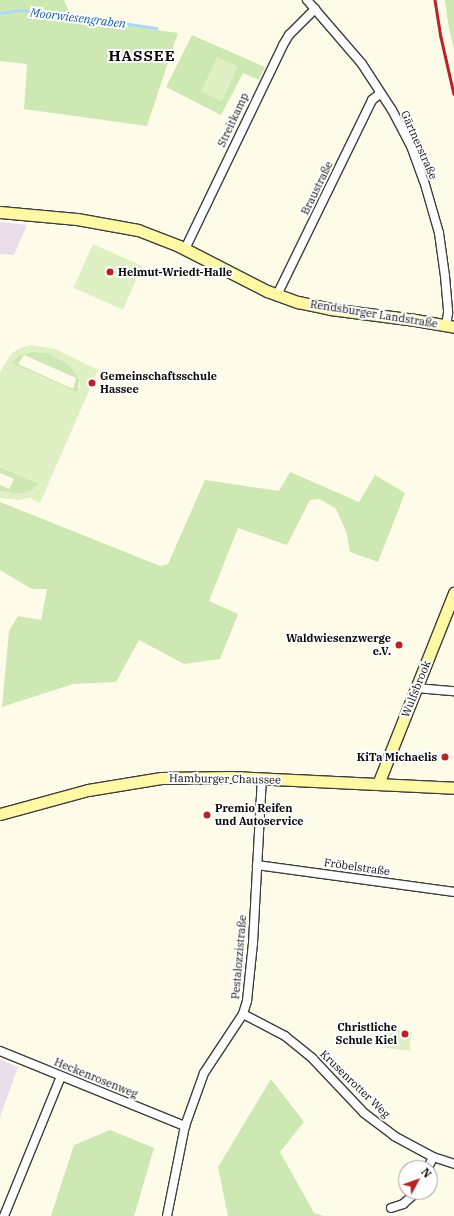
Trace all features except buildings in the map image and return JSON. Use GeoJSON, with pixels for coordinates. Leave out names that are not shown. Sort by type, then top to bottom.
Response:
{"type":"FeatureCollection","features":[{"type":"Feature","properties":{"kind":"street","name":"Gärtnerstraße"},"geometry":{"type":"LineString","coordinates":[[307,0],[354,54],[381,93],[411,146],[435,214],[446,276],[450,326]]}},
{"type":"Feature","properties":{"kind":"street","name":"Streitkamp"},"geometry":{"type":"LineString","coordinates":[[185,248],[279,51],[289,35],[315,9]]}},
{"type":"Feature","properties":{"kind":"street","name":"Braustraße"},"geometry":{"type":"LineString","coordinates":[[277,295],[372,100],[381,93]]}},
{"type":"Feature","properties":{"kind":"street","name":"Rendsburger Landstraße"},"geometry":{"type":"LineString","coordinates":[[0,212],[69,218],[118,226],[148,234],[185,248],[277,295],[298,302],[330,309],[450,326]]}},
{"type":"Feature","properties":{"kind":"street","name":"Wulfsbrook"},"geometry":{"type":"LineString","coordinates":[[378,784],[454,593]]}},
{"type":"Feature","properties":{"kind":"street"},"geometry":{"type":"LineString","coordinates":[[416,688],[454,691]]}},
{"type":"Feature","properties":{"kind":"street","name":"Hamburger Chaussee"},"geometry":{"type":"LineString","coordinates":[[0,814],[88,790],[161,778],[262,778],[454,788]]}},
{"type":"Feature","properties":{"kind":"street","name":"Pestalozzistraße"},"geometry":{"type":"LineString","coordinates":[[167,1216],[185,1126],[204,1073],[243,1014],[247,1001],[262,778]]}},
{"type":"Feature","properties":{"kind":"street","name":"Fröbelstraße"},"geometry":{"type":"LineString","coordinates":[[257,865],[454,892]]}},
{"type":"Feature","properties":{"kind":"street","name":"Krusenrotter Weg"},"geometry":{"type":"LineString","coordinates":[[243,1014],[285,1036],[313,1059],[364,1113],[394,1136],[433,1157],[454,1164]]}},
{"type":"Feature","properties":{"kind":"street","name":"Heckenrosenweg"},"geometry":{"type":"LineString","coordinates":[[0,1051],[185,1126]]}},
{"type":"Feature","properties":{"kind":"street"},"geometry":{"type":"LineString","coordinates":[[4,1216],[61,1076]]}},
{"type":"Feature","properties":{"kind":"street"},"geometry":{"type":"LineString","coordinates":[[391,1208],[403,1204],[408,1200]]}},
{"type":"Feature","properties":{"kind":"shaded area"},"geometry":{"type":"Polygon","coordinates":[[[0,222],[27,225],[14,255],[0,254],[0,222]]]}},
{"type":"Feature","properties":{"kind":"shaded area"},"geometry":{"type":"Polygon","coordinates":[[[0,1059],[18,1067],[0,1117],[0,1059]]]}},
{"type":"Feature","properties":{"kind":"green space"},"geometry":{"type":"Polygon","coordinates":[[[0,0],[64,0],[71,17],[178,33],[147,126],[24,109],[27,64],[0,61],[0,0]]]}},
{"type":"Feature","properties":{"kind":"green space"},"geometry":{"type":"Polygon","coordinates":[[[445,0],[454,0],[454,50],[448,23],[445,0]]]}},
{"type":"Feature","properties":{"kind":"green space"},"geometry":{"type":"Polygon","coordinates":[[[192,35],[265,67],[259,80],[243,73],[221,115],[166,87],[192,35]]]}},
{"type":"Feature","properties":{"kind":"green space"},"geometry":{"type":"Polygon","coordinates":[[[217,57],[238,67],[222,101],[201,91],[217,57]]]}},
{"type":"Feature","properties":{"kind":"green space","name":"Helmut-Wriedt-Halle"},"geometry":{"type":"Polygon","coordinates":[[[93,244],[142,266],[123,310],[73,288],[93,244]]]}},
{"type":"Feature","properties":{"kind":"green space"},"geometry":{"type":"Polygon","coordinates":[[[30,345],[55,349],[98,370],[40,503],[31,499],[32,497],[19,500],[0,498],[0,491],[24,493],[33,490],[39,484],[0,467],[0,372],[11,354],[18,349],[30,345]],[[31,352],[19,355],[11,363],[78,393],[80,385],[78,377],[69,365],[48,353],[31,352]]]}},
{"type":"Feature","properties":{"kind":"green space"},"geometry":{"type":"Polygon","coordinates":[[[31,352],[48,352],[69,365],[76,373],[79,380],[78,393],[11,363],[19,355],[31,352]],[[24,355],[18,364],[73,389],[76,378],[24,355]]]}},
{"type":"Feature","properties":{"kind":"green space"},"geometry":{"type":"Polygon","coordinates":[[[0,467],[39,484],[33,490],[24,493],[0,491],[0,485],[9,489],[14,479],[0,473],[0,467]]]}},
{"type":"Feature","properties":{"kind":"green space"},"geometry":{"type":"Polygon","coordinates":[[[290,472],[359,502],[375,475],[405,493],[378,562],[350,552],[346,531],[336,509],[320,499],[310,500],[287,545],[238,528],[209,601],[238,614],[220,659],[184,664],[139,640],[116,682],[73,684],[2,707],[9,631],[18,616],[41,620],[47,589],[32,589],[0,570],[0,502],[160,566],[168,564],[205,480],[279,491],[290,472]]]}},
{"type":"Feature","properties":{"kind":"green space"},"geometry":{"type":"Polygon","coordinates":[[[387,1029],[412,1032],[409,1051],[385,1048],[387,1029]]]}},
{"type":"Feature","properties":{"kind":"green space"},"geometry":{"type":"Polygon","coordinates":[[[271,1079],[304,1122],[280,1152],[314,1213],[324,1216],[228,1216],[218,1167],[271,1079]]]}},
{"type":"Feature","properties":{"kind":"green space"},"geometry":{"type":"Polygon","coordinates":[[[110,1130],[154,1148],[134,1216],[51,1216],[74,1145],[110,1130]]]}},
{"type":"Feature","properties":{"kind":"waterway","name":"Moorwiesengraben"},"geometry":{"type":"LineString","coordinates":[[0,13],[19,10],[51,13],[62,17],[80,17],[156,28]]}},
{"type":"Feature","properties":{"kind":"railway"},"geometry":{"type":"LineString","coordinates":[[435,0],[441,37],[454,94]]}},
{"type":"Feature","properties":{"kind":"place","name":"Helmut-Wriedt-Halle"},"geometry":{"type":"Point","coordinates":[110,272]}},
{"type":"Feature","properties":{"kind":"place","name":"Gemeinschaftsschule Hassee"},"geometry":{"type":"Point","coordinates":[92,383]}},
{"type":"Feature","properties":{"kind":"place","name":"Waldwiesenzwerge e.V."},"geometry":{"type":"Point","coordinates":[399,645]}},
{"type":"Feature","properties":{"kind":"place","name":"KiTa Michaelis"},"geometry":{"type":"Point","coordinates":[445,757]}},
{"type":"Feature","properties":{"kind":"place","name":"Premio Reifen und Autoservice"},"geometry":{"type":"Point","coordinates":[207,815]}},
{"type":"Feature","properties":{"kind":"place","name":"Christliche Schule Kiel"},"geometry":{"type":"Point","coordinates":[405,1034]}},
{"type":"Feature","properties":{"kind":"district","name":"HASSEE"},"geometry":{"type":"Point","coordinates":[142,56]}}]}
